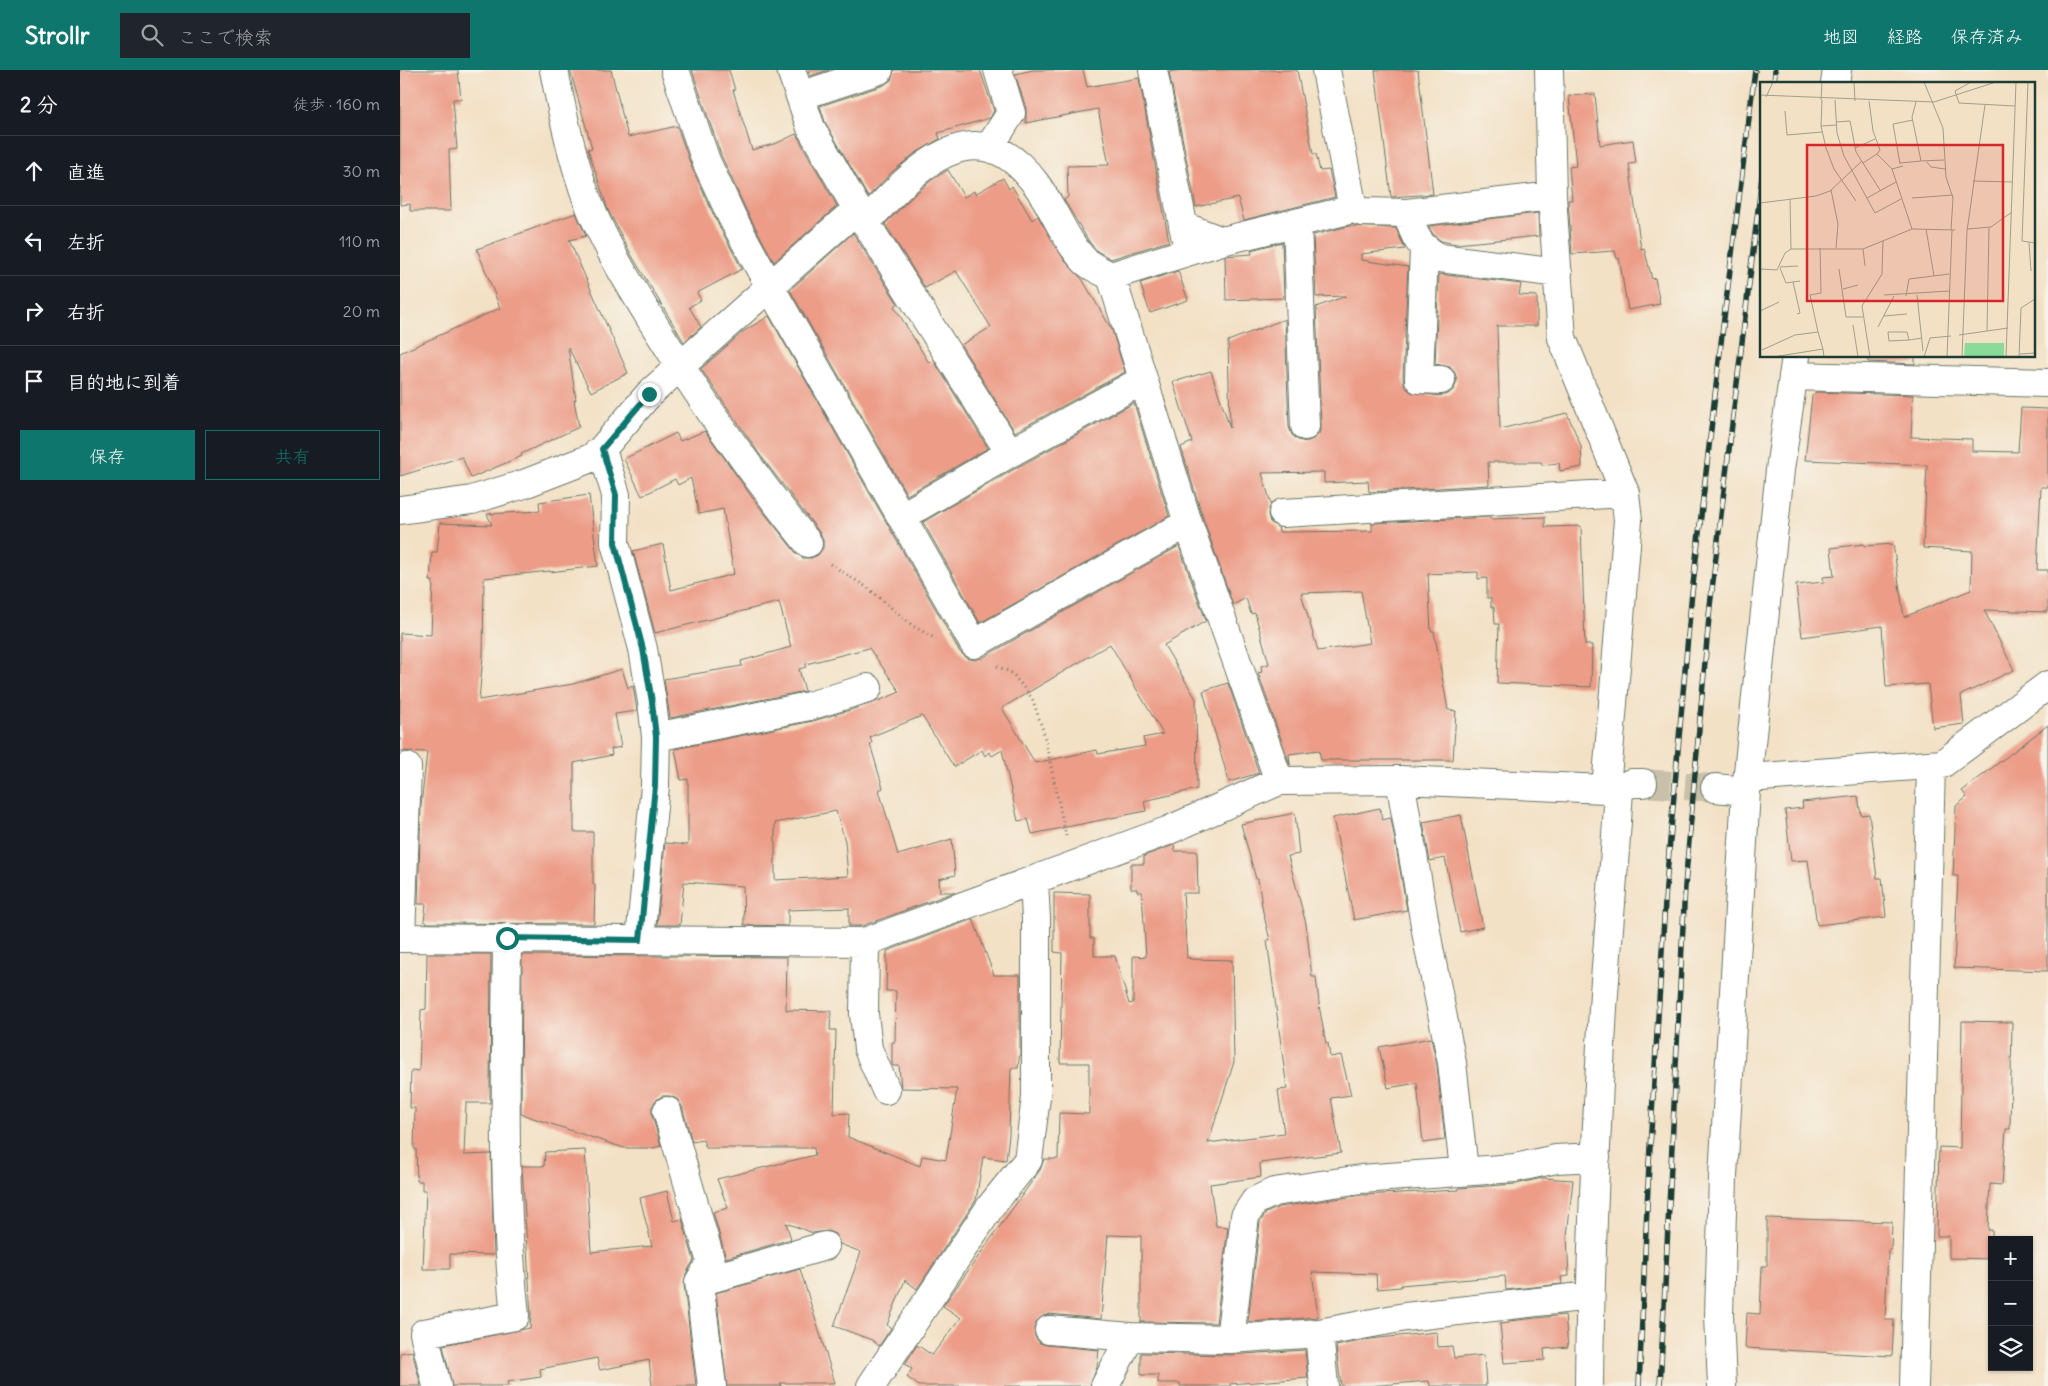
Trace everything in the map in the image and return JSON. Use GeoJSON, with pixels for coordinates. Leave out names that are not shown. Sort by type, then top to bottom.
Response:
{"type":"FeatureCollection","features":[{"type":"Feature","properties":{"kind":"street"},"geometry":{"type":"LineString","coordinates":[[554,70],[559,96],[587,199],[622,272],[680,366],[770,496],[808,543]]}},
{"type":"Feature","properties":{"kind":"street"},"geometry":{"type":"LineString","coordinates":[[675,70],[706,161],[732,217],[770,288],[974,644],[1188,523]]}},
{"type":"Feature","properties":{"kind":"street"},"geometry":{"type":"LineString","coordinates":[[791,70],[812,128],[861,216],[1010,453]]}},
{"type":"Feature","properties":{"kind":"street"},"geometry":{"type":"LineString","coordinates":[[800,96],[879,70]]}},
{"type":"Feature","properties":{"kind":"street"},"geometry":{"type":"LineString","coordinates":[[990,146],[1011,113],[998,70]]}},
{"type":"Feature","properties":{"kind":"street"},"geometry":{"type":"LineString","coordinates":[[1153,70],[1186,239]]}},
{"type":"Feature","properties":{"kind":"street"},"geometry":{"type":"LineString","coordinates":[[1326,70],[1353,208]]}},
{"type":"Feature","properties":{"kind":"street"},"geometry":{"type":"LineString","coordinates":[[1549,70],[1552,196],[1562,338],[1624,493],[1628,520],[1622,787],[1604,1008],[1590,1296],[1589,1386]]}},
{"type":"Feature","properties":{"kind":"street"},"geometry":{"type":"LineString","coordinates":[[400,510],[472,500],[524,484],[591,458],[602,449],[649,394],[680,366],[770,288],[937,156],[966,147],[990,146],[1012,159],[1035,183],[1086,262],[1111,276],[1188,523],[1279,781]]}},
{"type":"Feature","properties":{"kind":"street"},"geometry":{"type":"LineString","coordinates":[[1111,276],[1186,239],[1222,241],[1353,208],[1362,212],[1407,213],[1552,196]]}},
{"type":"Feature","properties":{"kind":"street"},"geometry":{"type":"LineString","coordinates":[[1407,213],[1413,232],[1424,249],[1440,258],[1558,273]]}},
{"type":"Feature","properties":{"kind":"street"},"geometry":{"type":"LineString","coordinates":[[1296,223],[1304,426]]}},
{"type":"Feature","properties":{"kind":"street"},"geometry":{"type":"LineString","coordinates":[[1424,249],[1418,379],[1441,380]]}},
{"type":"Feature","properties":{"kind":"street"},"geometry":{"type":"LineString","coordinates":[[1722,1386],[1719,1316],[1722,1176],[1747,785],[1779,480],[1795,366],[2048,383]]}},
{"type":"Feature","properties":{"kind":"street"},"geometry":{"type":"LineString","coordinates":[[901,517],[1010,453],[1143,380]]}},
{"type":"Feature","properties":{"kind":"street"},"geometry":{"type":"LineString","coordinates":[[602,449],[616,495],[615,543],[643,649],[656,737],[655,786],[640,940]]}},
{"type":"Feature","properties":{"kind":"street"},"geometry":{"type":"LineString","coordinates":[[1283,513],[1624,493]]}},
{"type":"Feature","properties":{"kind":"street"},"geometry":{"type":"LineString","coordinates":[[1715,788],[1942,764],[2048,685]]}},
{"type":"Feature","properties":{"kind":"street"},"geometry":{"type":"LineString","coordinates":[[656,737],[809,706],[868,688]]}},
{"type":"Feature","properties":{"kind":"street"},"geometry":{"type":"LineString","coordinates":[[1914,1386],[1931,766]]}},
{"type":"Feature","properties":{"kind":"street"},"geometry":{"type":"LineString","coordinates":[[407,767],[401,938],[865,942],[1167,831],[1279,781],[1400,780],[1622,787]]}},
{"type":"Feature","properties":{"kind":"street"},"geometry":{"type":"LineString","coordinates":[[1400,780],[1429,948],[1452,1063],[1464,1170]]}},
{"type":"Feature","properties":{"kind":"street"},"geometry":{"type":"LineString","coordinates":[[871,1386],[991,1206],[1028,1160],[1036,1097],[1036,919],[1034,880]]}},
{"type":"Feature","properties":{"kind":"street"},"geometry":{"type":"LineString","coordinates":[[437,1386],[424,1333],[516,1316],[510,1265],[506,1182],[507,938]]}},
{"type":"Feature","properties":{"kind":"street"},"geometry":{"type":"LineString","coordinates":[[865,942],[864,1014],[868,1049],[886,1090]]}},
{"type":"Feature","properties":{"kind":"street"},"geometry":{"type":"LineString","coordinates":[[667,1111],[711,1262],[699,1282],[712,1386]]}},
{"type":"Feature","properties":{"kind":"street"},"geometry":{"type":"LineString","coordinates":[[1230,1339],[1246,1216],[1255,1201],[1274,1192],[1352,1180],[1464,1170],[1515,1168],[1556,1158],[1596,1156]]}},
{"type":"Feature","properties":{"kind":"street"},"geometry":{"type":"LineString","coordinates":[[699,1282],[824,1246]]}},
{"type":"Feature","properties":{"kind":"street"},"geometry":{"type":"LineString","coordinates":[[1049,1330],[1130,1337],[1230,1339],[1319,1333],[1405,1318],[1590,1296]]}},
{"type":"Feature","properties":{"kind":"street"},"geometry":{"type":"LineString","coordinates":[[1319,1333],[1324,1386]]}},
{"type":"Feature","properties":{"kind":"street"},"geometry":{"type":"LineString","coordinates":[[1105,1386],[1130,1337]]}},
{"type":"Feature","properties":{"kind":"path"},"geometry":{"type":"LineString","coordinates":[[808,543],[836,569],[868,588],[913,626],[939,640]]}},
{"type":"Feature","properties":{"kind":"path"},"geometry":{"type":"LineString","coordinates":[[994,665],[1012,672],[1032,698],[1043,730],[1072,866]]}},
{"type":"Feature","properties":{"kind":"building"},"geometry":{"type":"Polygon","coordinates":[[[400,70],[458,70],[461,99],[453,99],[457,149],[449,150],[451,211],[410,211],[410,204],[400,205],[400,70]]]}},
{"type":"Feature","properties":{"kind":"building"},"geometry":{"type":"Polygon","coordinates":[[[570,70],[611,70],[628,137],[677,126],[692,168],[718,224],[742,269],[697,293],[701,300],[689,307],[701,327],[684,342],[632,256],[608,210],[588,149],[592,148],[570,70]]]}},
{"type":"Feature","properties":{"kind":"building"},"geometry":{"type":"Polygon","coordinates":[[[692,70],[729,70],[735,90],[733,90],[752,150],[777,143],[796,134],[837,206],[774,262],[746,210],[721,155],[692,70]]]}},
{"type":"Feature","properties":{"kind":"building"},"geometry":{"type":"Polygon","coordinates":[[[808,70],[829,70],[810,76],[808,70]]]}},
{"type":"Feature","properties":{"kind":"building"},"geometry":{"type":"Polygon","coordinates":[[[894,70],[980,70],[994,111],[990,118],[938,133],[940,139],[914,154],[892,172],[868,197],[825,122],[820,106],[884,85],[891,80],[894,70]]]}},
{"type":"Feature","properties":{"kind":"building"},"geometry":{"type":"Polygon","coordinates":[[[1033,70],[1083,70],[1087,87],[1139,78],[1169,241],[1111,259],[1097,251],[1090,243],[1064,200],[1068,197],[1067,166],[1109,165],[1098,109],[1026,123],[1026,108],[1015,74],[1033,70]]]}},
{"type":"Feature","properties":{"kind":"building"},"geometry":{"type":"Polygon","coordinates":[[[1181,70],[1297,70],[1313,154],[1316,154],[1320,171],[1329,170],[1335,197],[1244,220],[1238,198],[1196,207],[1169,72],[1181,70]]]}},
{"type":"Feature","properties":{"kind":"building"},"geometry":{"type":"Polygon","coordinates":[[[1375,70],[1418,70],[1433,194],[1391,197],[1375,70]]]}},
{"type":"Feature","properties":{"kind":"building"},"geometry":{"type":"Polygon","coordinates":[[[1595,94],[1600,145],[1633,140],[1636,163],[1629,164],[1641,249],[1644,248],[1652,279],[1655,278],[1660,304],[1628,310],[1619,258],[1617,259],[1615,251],[1572,254],[1568,200],[1572,200],[1569,167],[1576,166],[1569,96],[1595,94]]]}},
{"type":"Feature","properties":{"kind":"building"},"geometry":{"type":"Polygon","coordinates":[[[948,170],[964,197],[974,191],[975,194],[1003,178],[1009,189],[1012,186],[1032,220],[1038,216],[1065,261],[1082,279],[1112,330],[1125,372],[1015,432],[961,345],[991,327],[956,271],[925,288],[885,224],[914,195],[933,179],[948,170]]]}},
{"type":"Feature","properties":{"kind":"building"},"geometry":{"type":"Polygon","coordinates":[[[576,213],[586,236],[569,240],[628,373],[591,392],[568,347],[579,427],[521,454],[522,456],[471,478],[462,457],[400,476],[400,353],[500,308],[477,249],[576,213]]]}},
{"type":"Feature","properties":{"kind":"building"},"geometry":{"type":"Polygon","coordinates":[[[1538,213],[1539,236],[1456,244],[1441,241],[1428,226],[1538,213]]]}},
{"type":"Feature","properties":{"kind":"building"},"geometry":{"type":"Polygon","coordinates":[[[1349,226],[1396,228],[1405,249],[1361,254],[1361,260],[1408,267],[1403,378],[1405,387],[1411,392],[1440,396],[1448,394],[1454,389],[1457,381],[1455,373],[1450,367],[1435,364],[1439,274],[1521,284],[1519,295],[1537,296],[1537,326],[1497,326],[1500,429],[1567,413],[1581,446],[1582,467],[1560,471],[1559,463],[1542,465],[1541,462],[1488,462],[1489,485],[1369,492],[1368,481],[1324,483],[1324,472],[1262,473],[1271,504],[1268,514],[1270,522],[1278,527],[1279,532],[1372,531],[1372,523],[1490,517],[1491,519],[1545,517],[1545,527],[1581,526],[1585,645],[1592,645],[1591,687],[1497,683],[1499,624],[1495,624],[1494,607],[1491,607],[1491,598],[1487,598],[1487,578],[1478,579],[1478,572],[1428,574],[1431,631],[1434,631],[1448,710],[1456,711],[1453,760],[1321,760],[1319,750],[1289,754],[1290,765],[1258,673],[1262,672],[1261,666],[1269,664],[1255,613],[1251,614],[1246,598],[1233,605],[1181,447],[1192,442],[1173,382],[1211,371],[1230,428],[1228,341],[1285,319],[1289,427],[1292,435],[1298,440],[1306,442],[1319,434],[1321,425],[1316,307],[1346,296],[1316,297],[1313,235],[1349,226]],[[1361,591],[1301,593],[1318,651],[1370,643],[1361,591]]]}},
{"type":"Feature","properties":{"kind":"building"},"geometry":{"type":"Polygon","coordinates":[[[853,233],[898,304],[894,306],[929,363],[934,361],[988,448],[907,495],[790,290],[853,233]]]}},
{"type":"Feature","properties":{"kind":"building"},"geometry":{"type":"Polygon","coordinates":[[[1282,242],[1284,298],[1226,300],[1225,256],[1252,254],[1251,250],[1282,242]]]}},
{"type":"Feature","properties":{"kind":"building"},"geometry":{"type":"Polygon","coordinates":[[[1178,271],[1188,300],[1150,313],[1140,283],[1178,271]]]}},
{"type":"Feature","properties":{"kind":"building"},"geometry":{"type":"Polygon","coordinates":[[[769,316],[960,652],[967,658],[974,660],[982,658],[1179,546],[1206,621],[1164,645],[1196,699],[1197,789],[1144,801],[1146,811],[1032,834],[1028,819],[1018,821],[1002,750],[992,756],[989,752],[985,756],[982,750],[954,767],[922,716],[870,737],[872,743],[870,744],[883,788],[879,790],[898,855],[952,839],[955,875],[939,879],[940,892],[955,892],[862,926],[849,926],[849,908],[788,910],[788,926],[744,925],[743,886],[684,882],[680,925],[657,925],[665,843],[688,845],[688,779],[681,780],[675,749],[813,721],[873,703],[900,692],[869,648],[806,664],[806,667],[799,669],[805,691],[670,718],[664,679],[742,666],[741,661],[791,647],[779,602],[655,633],[633,551],[663,544],[671,590],[734,574],[723,509],[699,514],[691,478],[678,485],[675,479],[642,496],[624,459],[676,433],[680,441],[705,431],[754,500],[796,553],[803,558],[811,558],[818,555],[823,548],[823,540],[820,533],[760,455],[701,369],[744,331],[769,316]],[[1110,644],[1002,708],[1035,763],[1097,750],[1098,754],[1145,746],[1143,738],[1163,734],[1110,644]],[[836,811],[775,823],[775,880],[848,876],[845,841],[836,811]]]}},
{"type":"Feature","properties":{"kind":"building"},"geometry":{"type":"Polygon","coordinates":[[[1868,358],[1915,358],[1915,364],[1868,362],[1868,358]]]}},
{"type":"Feature","properties":{"kind":"building"},"geometry":{"type":"Polygon","coordinates":[[[1816,392],[1913,395],[1911,437],[1972,439],[1972,451],[2018,452],[2021,408],[2048,409],[2048,487],[2041,487],[2037,570],[2048,570],[2048,612],[1984,610],[2014,670],[1961,695],[1964,724],[1933,728],[1928,684],[1886,687],[1882,626],[1802,637],[1796,585],[1824,582],[1823,577],[1834,576],[1831,548],[1864,544],[1864,546],[1893,544],[1904,617],[1971,590],[1972,551],[1923,548],[1927,465],[1805,460],[1812,396],[1816,392]]]}},
{"type":"Feature","properties":{"kind":"building"},"geometry":{"type":"Polygon","coordinates":[[[1134,403],[1169,516],[980,623],[923,522],[1134,403]]]}},
{"type":"Feature","properties":{"kind":"building"},"geometry":{"type":"Polygon","coordinates":[[[589,495],[598,566],[484,578],[483,656],[479,700],[573,684],[622,669],[628,688],[633,686],[637,711],[615,714],[621,747],[611,749],[612,755],[574,763],[574,832],[593,832],[594,924],[428,923],[424,921],[426,904],[418,904],[421,806],[427,752],[400,751],[400,633],[431,635],[433,581],[430,581],[432,552],[437,552],[440,523],[492,525],[487,514],[540,511],[539,502],[589,495]]]}},
{"type":"Feature","properties":{"kind":"building"},"geometry":{"type":"Polygon","coordinates":[[[1228,683],[1259,773],[1229,782],[1203,691],[1228,683]]]}},
{"type":"Feature","properties":{"kind":"building"},"geometry":{"type":"Polygon","coordinates":[[[2048,725],[2048,971],[1954,968],[1958,876],[1953,876],[1956,806],[1967,797],[1962,791],[2048,725]]]}},
{"type":"Feature","properties":{"kind":"building"},"geometry":{"type":"Polygon","coordinates":[[[1858,796],[1861,815],[1869,814],[1877,878],[1882,878],[1886,917],[1817,925],[1808,860],[1791,861],[1785,810],[1803,808],[1802,802],[1858,796]]]}},
{"type":"Feature","properties":{"kind":"building"},"geometry":{"type":"Polygon","coordinates":[[[1380,808],[1382,820],[1391,818],[1407,910],[1354,920],[1333,818],[1380,808]]]}},
{"type":"Feature","properties":{"kind":"building"},"geometry":{"type":"Polygon","coordinates":[[[1295,813],[1299,854],[1288,856],[1306,924],[1312,977],[1316,977],[1320,1011],[1330,1057],[1341,1055],[1351,1095],[1331,1098],[1341,1153],[1260,1163],[1261,1177],[1210,1184],[1216,1226],[1228,1227],[1216,1323],[1141,1322],[1141,1236],[1108,1235],[1101,1319],[1050,1314],[1043,1316],[1037,1321],[1034,1328],[1035,1337],[1040,1343],[1099,1350],[1097,1367],[1090,1386],[919,1386],[907,1377],[912,1369],[905,1364],[917,1345],[932,1355],[961,1318],[943,1306],[1040,1170],[1044,1159],[1058,1159],[1059,1113],[1089,1114],[1089,1063],[1060,1063],[1062,953],[1054,952],[1054,893],[1090,894],[1090,938],[1094,938],[1094,956],[1115,956],[1129,1004],[1133,1003],[1133,956],[1146,957],[1142,892],[1137,892],[1137,889],[1131,889],[1131,864],[1144,864],[1144,856],[1174,845],[1175,851],[1197,851],[1198,893],[1183,893],[1187,958],[1232,960],[1234,1062],[1208,1143],[1284,1133],[1278,1090],[1287,1089],[1267,940],[1270,940],[1258,879],[1256,879],[1241,824],[1295,813]]]}},
{"type":"Feature","properties":{"kind":"building"},"geometry":{"type":"Polygon","coordinates":[[[1461,815],[1483,927],[1460,932],[1445,858],[1430,861],[1423,822],[1461,815]]]}},
{"type":"Feature","properties":{"kind":"building"},"geometry":{"type":"Polygon","coordinates":[[[973,919],[994,975],[1020,975],[1020,1053],[1018,1068],[1011,1068],[1009,1135],[1006,1160],[983,1157],[976,1200],[917,1289],[905,1280],[887,1325],[891,1328],[879,1346],[872,1340],[834,1326],[861,1252],[840,1244],[835,1234],[828,1231],[813,1233],[786,1223],[791,1239],[726,1258],[713,1212],[728,1208],[717,1179],[815,1155],[814,1148],[706,1148],[703,1140],[692,1142],[682,1106],[677,1099],[670,1096],[662,1096],[655,1101],[652,1107],[652,1115],[661,1146],[653,1148],[624,1148],[521,1114],[522,955],[787,957],[786,1010],[831,1011],[830,1030],[836,1030],[834,1114],[849,1113],[848,1137],[920,1166],[922,1156],[946,1160],[957,1089],[901,1088],[899,1066],[893,1066],[892,1064],[892,1042],[895,1042],[896,991],[886,991],[887,951],[973,919]]]}},
{"type":"Feature","properties":{"kind":"building"},"geometry":{"type":"Polygon","coordinates":[[[427,954],[491,954],[490,1103],[466,1103],[464,1155],[491,1154],[494,1255],[450,1254],[450,1269],[423,1269],[426,1190],[422,1190],[422,1181],[417,1181],[416,1149],[414,1149],[415,1108],[410,1108],[411,1070],[419,1071],[421,1010],[426,1009],[427,954]]]}},
{"type":"Feature","properties":{"kind":"building"},"geometry":{"type":"Polygon","coordinates":[[[1962,1021],[2012,1022],[2010,1129],[2006,1129],[2002,1185],[1990,1184],[1988,1230],[1992,1230],[1992,1236],[1988,1236],[1988,1259],[1949,1258],[1949,1236],[1937,1236],[1939,1147],[1960,1148],[1962,1021]]]}},
{"type":"Feature","properties":{"kind":"building"},"geometry":{"type":"Polygon","coordinates":[[[1431,1038],[1437,1065],[1445,1140],[1423,1143],[1417,1083],[1388,1088],[1379,1047],[1431,1038]]]}},
{"type":"Feature","properties":{"kind":"building"},"geometry":{"type":"Polygon","coordinates":[[[585,1150],[591,1252],[652,1246],[640,1198],[667,1191],[674,1221],[682,1219],[694,1260],[686,1274],[684,1284],[696,1386],[652,1386],[649,1360],[600,1370],[597,1358],[540,1369],[541,1377],[507,1382],[508,1386],[452,1386],[443,1345],[530,1328],[531,1315],[522,1166],[544,1166],[545,1152],[585,1150]]]}},
{"type":"Feature","properties":{"kind":"building"},"geometry":{"type":"Polygon","coordinates":[[[1542,1178],[1573,1180],[1567,1236],[1569,1276],[1561,1277],[1562,1284],[1506,1290],[1505,1276],[1401,1285],[1401,1287],[1377,1289],[1376,1274],[1312,1272],[1318,1317],[1248,1322],[1260,1222],[1266,1213],[1279,1207],[1363,1195],[1459,1190],[1459,1188],[1516,1184],[1542,1178]]]}},
{"type":"Feature","properties":{"kind":"building"},"geometry":{"type":"Polygon","coordinates":[[[1767,1218],[1892,1222],[1891,1250],[1888,1250],[1885,1320],[1894,1320],[1892,1356],[1745,1348],[1747,1313],[1760,1314],[1762,1266],[1767,1266],[1767,1218]]]}},
{"type":"Feature","properties":{"kind":"building"},"geometry":{"type":"Polygon","coordinates":[[[800,1269],[835,1383],[780,1383],[781,1386],[727,1386],[716,1293],[800,1269]]]}},
{"type":"Feature","properties":{"kind":"building"},"geometry":{"type":"Polygon","coordinates":[[[1565,1315],[1568,1347],[1544,1349],[1545,1360],[1504,1363],[1500,1324],[1509,1323],[1509,1321],[1565,1315]]]}},
{"type":"Feature","properties":{"kind":"building"},"geometry":{"type":"Polygon","coordinates":[[[1437,1332],[1438,1347],[1452,1346],[1454,1358],[1484,1355],[1486,1386],[1430,1386],[1429,1381],[1368,1386],[1341,1386],[1336,1346],[1370,1339],[1437,1332]]]}},
{"type":"Feature","properties":{"kind":"building"},"geometry":{"type":"Polygon","coordinates":[[[1305,1350],[1308,1378],[1230,1384],[1230,1386],[1180,1386],[1180,1383],[1158,1383],[1158,1375],[1141,1375],[1141,1353],[1230,1355],[1305,1350]]]}},
{"type":"Feature","properties":{"kind":"building"},"geometry":{"type":"Polygon","coordinates":[[[412,1351],[421,1386],[400,1386],[400,1353],[412,1351]]]}},
{"type":"Feature","properties":{"kind":"tunnel"},"geometry":{"type":"LineString","coordinates":[[1643,783],[1715,788]]}},
{"type":"Feature","properties":{"kind":"railway"},"geometry":{"type":"LineString","coordinates":[[1639,1386],[1649,1164],[1666,886],[1691,602],[1755,70]]}},
{"type":"Feature","properties":{"kind":"railway"},"geometry":{"type":"LineString","coordinates":[[1774,82],[1775,70]]}},
{"type":"Feature","properties":{"kind":"railway"},"geometry":{"type":"LineString","coordinates":[[1660,1386],[1685,886],[1710,606],[1760,194]]}},
{"type":"Feature","properties":{"kind":"route"},"geometry":{"type":"LineString","coordinates":[[507,938],[640,940],[655,786],[656,737],[643,649],[615,543],[616,495],[602,449],[649,394]]}}]}
